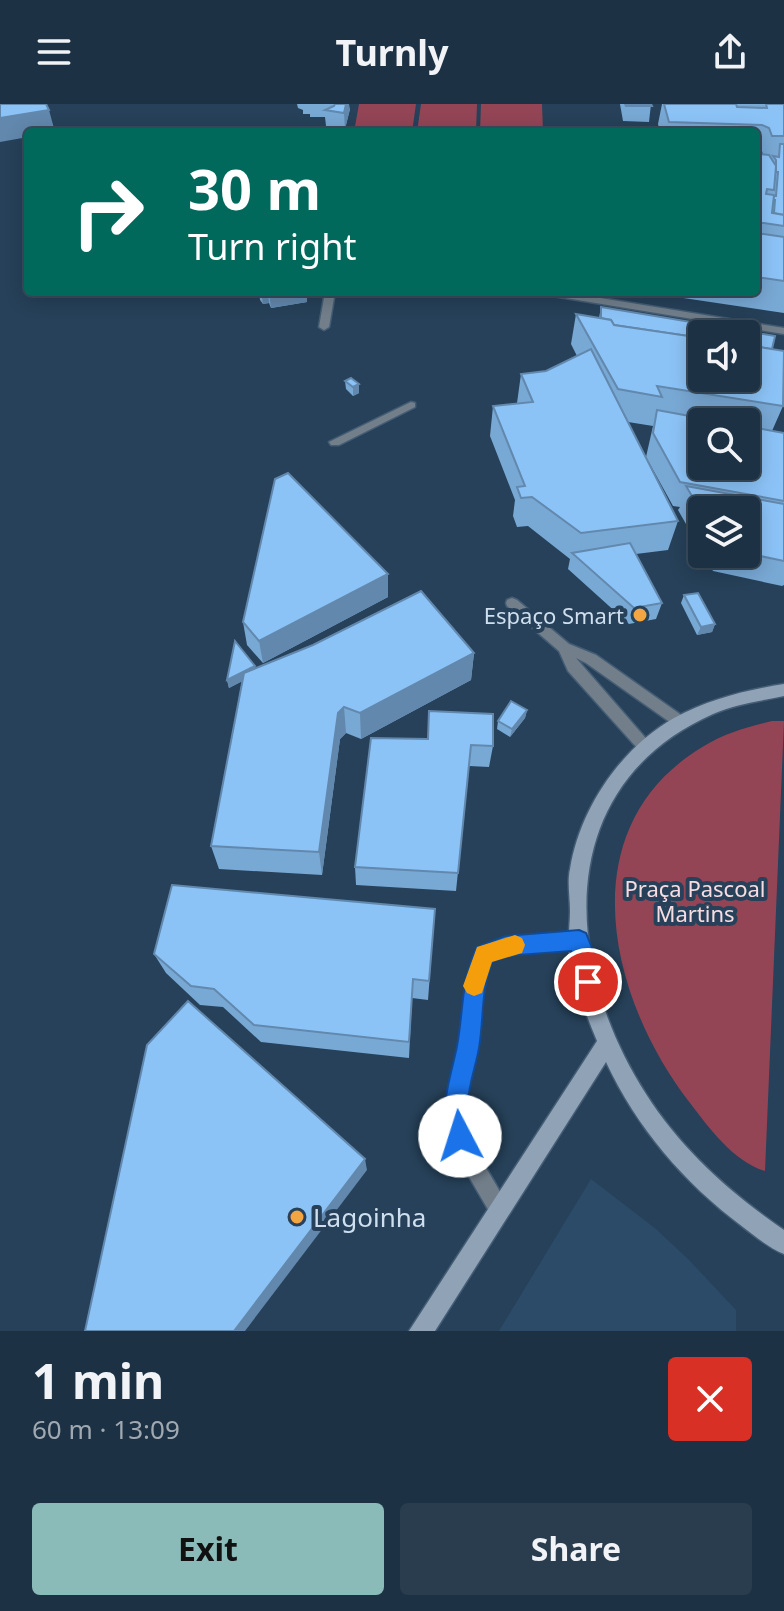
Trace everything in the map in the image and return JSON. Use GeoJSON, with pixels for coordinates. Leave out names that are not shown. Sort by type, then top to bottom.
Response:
{"type":"FeatureCollection","features":[{"type":"Feature","properties":{"kind":"street"},"geometry":{"type":"LineString","coordinates":[[784,690],[746,695],[679,721],[644,746],[602,800],[579,869],[579,951],[607,1043],[641,1105],[688,1165],[747,1219],[784,1243]]}},
{"type":"Feature","properties":{"kind":"street"},"geometry":{"type":"LineString","coordinates":[[421,1331],[607,1043]]}},
{"type":"Feature","properties":{"kind":"lane"},"geometry":{"type":"LineString","coordinates":[[324,327],[329,296]]}},
{"type":"Feature","properties":{"kind":"lane"},"geometry":{"type":"LineString","coordinates":[[571,296],[784,331]]}},
{"type":"Feature","properties":{"kind":"lane"},"geometry":{"type":"LineString","coordinates":[[335,442],[411,405]]}},
{"type":"Feature","properties":{"kind":"lane"},"geometry":{"type":"LineString","coordinates":[[512,603],[564,648],[591,659],[679,721]]}},
{"type":"Feature","properties":{"kind":"lane"},"geometry":{"type":"LineString","coordinates":[[564,648],[573,667],[644,746]]}},
{"type":"Feature","properties":{"kind":"lane"},"geometry":{"type":"LineString","coordinates":[[499,1210],[460,1136],[455,1116],[457,1089],[468,1046],[475,975],[484,955],[505,946],[579,940]]}},
{"type":"Feature","properties":{"kind":"shaded area"},"geometry":{"type":"Polygon","coordinates":[[[591,1179],[656,1229],[689,1260],[736,1310],[736,1331],[499,1331],[591,1179]]]}},
{"type":"Feature","properties":{"kind":"green space"},"geometry":{"type":"Polygon","coordinates":[[[359,104],[416,104],[413,128],[355,128],[359,104]]]}},
{"type":"Feature","properties":{"kind":"green space"},"geometry":{"type":"Polygon","coordinates":[[[421,104],[477,104],[476,128],[418,128],[421,104]]]}},
{"type":"Feature","properties":{"kind":"green space"},"geometry":{"type":"Polygon","coordinates":[[[481,104],[542,104],[543,128],[480,128],[481,104]]]}},
{"type":"Feature","properties":{"kind":"green space","name":"Praça Pascoal Martins"},"geometry":{"type":"Polygon","coordinates":[[[772,721],[784,721],[765,1171],[743,1160],[723,1143],[690,1103],[662,1061],[639,1015],[623,966],[615,916],[618,867],[633,821],[661,780],[712,741],[772,721]]]}},
{"type":"Feature","properties":{"kind":"building"},"geometry":{"type":"Polygon","coordinates":[[[0,104],[46,104],[49,110],[0,118],[0,104]]]}},
{"type":"Feature","properties":{"kind":"building"},"geometry":{"type":"Polygon","coordinates":[[[335,104],[346,104],[344,113],[325,110],[335,104]]]}},
{"type":"Feature","properties":{"kind":"building"},"geometry":{"type":"Polygon","coordinates":[[[651,104],[652,106],[626,106],[651,104]]]}},
{"type":"Feature","properties":{"kind":"building"},"geometry":{"type":"Polygon","coordinates":[[[664,104],[736,104],[737,107],[767,108],[766,104],[784,104],[784,136],[772,136],[769,128],[762,125],[669,122],[664,104]]]}},
{"type":"Feature","properties":{"kind":"building"},"geometry":{"type":"Polygon","coordinates":[[[780,144],[784,144],[784,215],[774,213],[773,200],[778,172],[773,156],[779,157],[780,144]]]}},
{"type":"Feature","properties":{"kind":"building"},"geometry":{"type":"Polygon","coordinates":[[[760,154],[769,155],[776,166],[774,190],[767,189],[766,194],[774,195],[772,213],[784,215],[784,226],[760,223],[760,154]]]}},
{"type":"Feature","properties":{"kind":"building"},"geometry":{"type":"Polygon","coordinates":[[[760,234],[784,237],[784,281],[760,278],[760,234]]]}},
{"type":"Feature","properties":{"kind":"building"},"geometry":{"type":"Polygon","coordinates":[[[601,307],[688,322],[688,336],[614,325],[611,320],[601,318],[601,307]]]}},
{"type":"Feature","properties":{"kind":"building"},"geometry":{"type":"Polygon","coordinates":[[[576,314],[611,320],[614,325],[688,336],[688,391],[657,386],[662,397],[618,389],[576,314]]]}},
{"type":"Feature","properties":{"kind":"building"},"geometry":{"type":"Polygon","coordinates":[[[760,334],[775,336],[772,349],[760,347],[760,334]]]}},
{"type":"Feature","properties":{"kind":"building"},"geometry":{"type":"Polygon","coordinates":[[[760,347],[784,351],[783,406],[695,392],[760,392],[760,347]]]}},
{"type":"Feature","properties":{"kind":"building"},"geometry":{"type":"Polygon","coordinates":[[[591,349],[678,521],[581,533],[532,497],[521,498],[517,487],[525,486],[493,406],[533,402],[521,374],[546,371],[591,349]]]}},
{"type":"Feature","properties":{"kind":"building"},"geometry":{"type":"Polygon","coordinates":[[[351,378],[359,384],[353,387],[345,381],[351,378]]]}},
{"type":"Feature","properties":{"kind":"building"},"geometry":{"type":"Polygon","coordinates":[[[657,410],[688,416],[688,480],[760,480],[760,429],[784,433],[784,501],[680,482],[653,433],[657,410]]]}},
{"type":"Feature","properties":{"kind":"building"},"geometry":{"type":"Polygon","coordinates":[[[288,473],[388,574],[259,641],[243,622],[275,479],[288,473]]]}},
{"type":"Feature","properties":{"kind":"building"},"geometry":{"type":"Polygon","coordinates":[[[686,486],[740,496],[692,496],[686,486]]]}},
{"type":"Feature","properties":{"kind":"building"},"geometry":{"type":"Polygon","coordinates":[[[760,500],[784,504],[784,561],[760,556],[760,500]]]}},
{"type":"Feature","properties":{"kind":"building"},"geometry":{"type":"Polygon","coordinates":[[[630,543],[662,603],[634,608],[572,553],[630,543]]]}},
{"type":"Feature","properties":{"kind":"building"},"geometry":{"type":"Polygon","coordinates":[[[421,591],[474,653],[360,713],[344,707],[338,713],[319,852],[211,846],[244,673],[313,645],[421,591]]]}},
{"type":"Feature","properties":{"kind":"building"},"geometry":{"type":"Polygon","coordinates":[[[698,593],[715,624],[701,627],[684,595],[698,593]]]}},
{"type":"Feature","properties":{"kind":"building"},"geometry":{"type":"Polygon","coordinates":[[[235,641],[255,666],[227,680],[235,641]]]}},
{"type":"Feature","properties":{"kind":"building"},"geometry":{"type":"Polygon","coordinates":[[[511,701],[527,710],[512,729],[498,721],[511,701]]]}},
{"type":"Feature","properties":{"kind":"building"},"geometry":{"type":"Polygon","coordinates":[[[429,711],[493,714],[493,746],[471,745],[458,873],[355,867],[371,738],[428,739],[429,711]]]}},
{"type":"Feature","properties":{"kind":"building"},"geometry":{"type":"Polygon","coordinates":[[[172,885],[435,909],[429,981],[413,979],[409,1042],[254,1025],[214,989],[191,986],[154,954],[172,885]]]}},
{"type":"Feature","properties":{"kind":"building"},"geometry":{"type":"Polygon","coordinates":[[[188,1001],[365,1159],[234,1331],[85,1331],[147,1045],[188,1001]]]}},
{"type":"Feature","properties":{"kind":"slow traffic"},"geometry":{"type":"LineString","coordinates":[[474,986],[475,975],[484,955],[515,945]]}},
{"type":"Feature","properties":{"kind":"place","name":"Espaço Smart"},"geometry":{"type":"Point","coordinates":[640,615]}},
{"type":"Feature","properties":{"kind":"place","name":"Lagoinha"},"geometry":{"type":"Point","coordinates":[297,1217]}},
{"type":"Feature","properties":{"kind":"route"},"geometry":{"type":"LineString","coordinates":[[460,1136],[455,1116],[457,1089],[468,1046],[475,975],[484,955],[505,946],[579,940],[588,982]]}}]}
